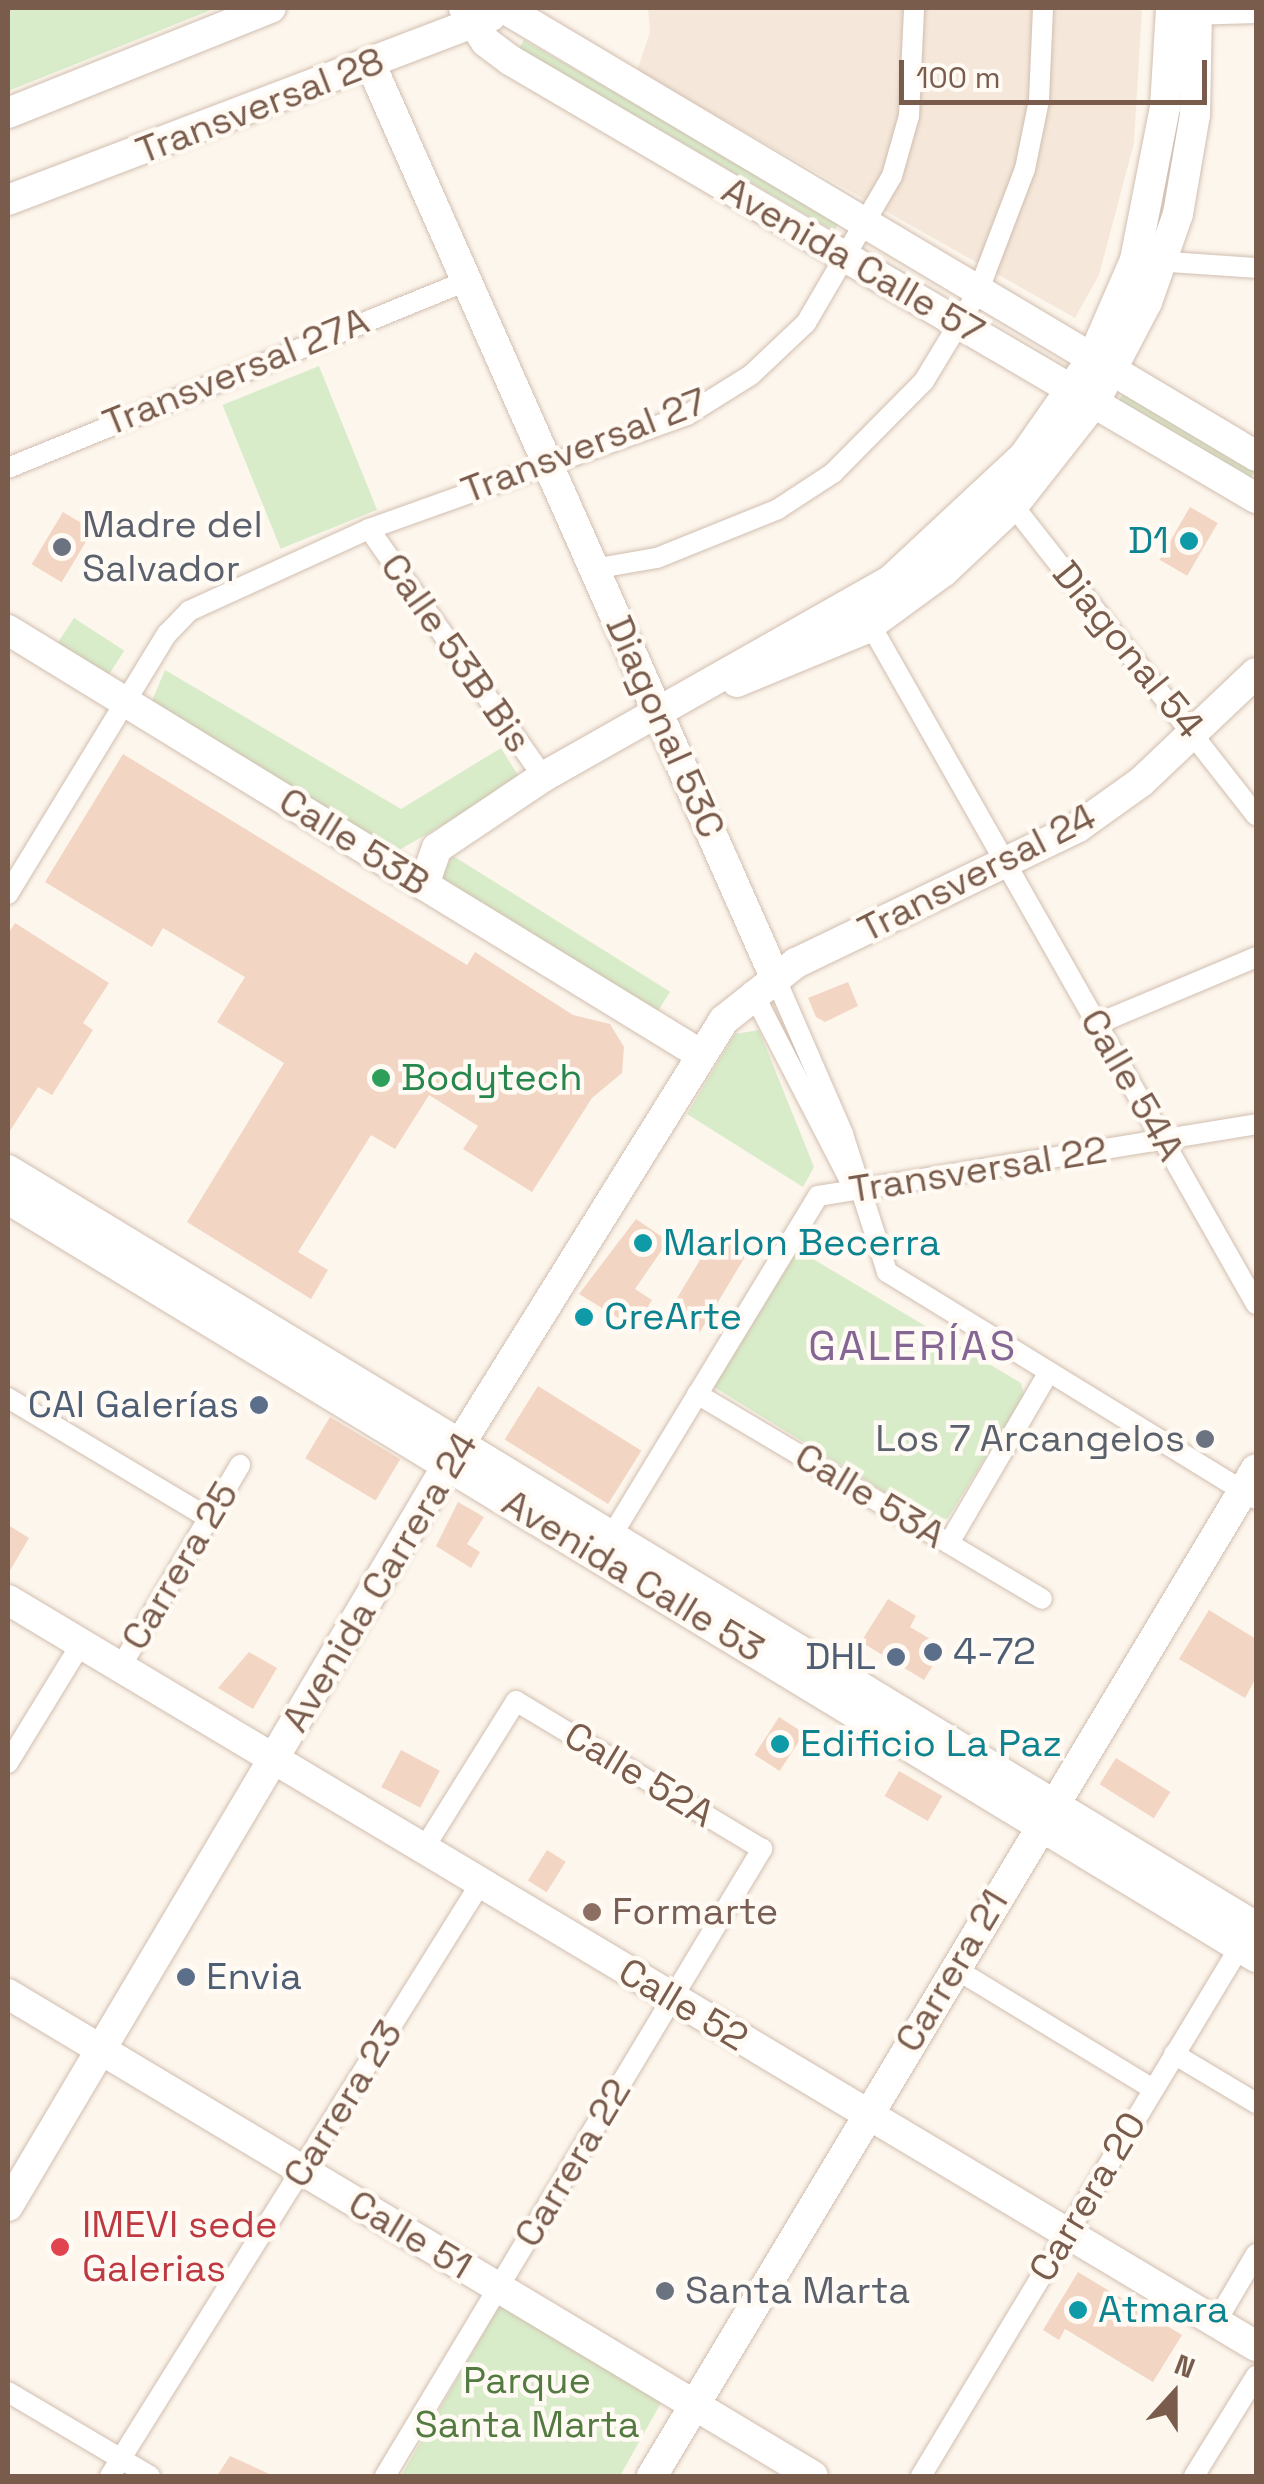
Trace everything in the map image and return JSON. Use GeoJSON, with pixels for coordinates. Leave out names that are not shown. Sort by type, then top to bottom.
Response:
{"type":"FeatureCollection","features":[{"type":"Feature","properties":{"kind":"main road"},"geometry":{"type":"LineString","coordinates":[[8,114],[271,8]]}},
{"type":"Feature","properties":{"kind":"main road","name":"Avenida Calle 57"},"geometry":{"type":"LineString","coordinates":[[507,8],[1256,456]]}},
{"type":"Feature","properties":{"kind":"main road","name":"Transversal 28"},"geometry":{"type":"LineString","coordinates":[[8,200],[370,65],[469,15],[507,8]]}},
{"type":"Feature","properties":{"kind":"main road"},"geometry":{"type":"LineString","coordinates":[[424,885],[437,848],[543,777],[658,709],[791,663],[864,613],[929,551],[1006,496],[1083,397],[1102,365],[1149,261],[1166,108],[1184,11]]}},
{"type":"Feature","properties":{"kind":"main road","name":"Avenida Calle 57"},"geometry":{"type":"LineString","coordinates":[[469,15],[510,60],[1256,498]]}},
{"type":"Feature","properties":{"kind":"main road","name":"Diagonal 53C"},"geometry":{"type":"LineString","coordinates":[[370,65],[658,709],[763,983]]}},
{"type":"Feature","properties":{"kind":"main road","name":"Calle 53B"},"geometry":{"type":"LineString","coordinates":[[8,630],[700,1054]]}},
{"type":"Feature","properties":{"kind":"main road","name":"Transversal 24"},"geometry":{"type":"LineString","coordinates":[[763,983],[1009,866],[1111,804],[1196,734],[1256,673]]}},
{"type":"Feature","properties":{"kind":"main road","name":"Avenida Carrera 24"},"geometry":{"type":"LineString","coordinates":[[8,2206],[455,1454],[700,1054],[763,983]]}},
{"type":"Feature","properties":{"kind":"main road","name":"Avenida Calle 53"},"geometry":{"type":"LineString","coordinates":[[8,1170],[455,1454],[1253,1934]]}},
{"type":"Feature","properties":{"kind":"main road","name":"Avenida Calle 53"},"geometry":{"type":"LineString","coordinates":[[8,1199],[455,1454],[612,1535],[1047,1812]]}},
{"type":"Feature","properties":{"kind":"main road","name":"Carrera 21"},"geometry":{"type":"LineString","coordinates":[[652,2476],[1047,1812],[1252,1486]]}},
{"type":"Feature","properties":{"kind":"main road","name":"Calle 52"},"geometry":{"type":"LineString","coordinates":[[8,1600],[1256,2346]]}},
{"type":"Feature","properties":{"kind":"main road","name":"Calle 51"},"geometry":{"type":"LineString","coordinates":[[8,1994],[813,2476]]}},
{"type":"Feature","properties":{"kind":"street","name":"Transversal 27"},"geometry":{"type":"LineString","coordinates":[[8,894],[166,634],[215,593],[546,460],[687,415],[751,375],[806,323],[868,227],[909,116],[914,8]]}},
{"type":"Feature","properties":{"kind":"street"},"geometry":{"type":"LineString","coordinates":[[593,569],[719,537],[833,473],[924,381],[978,292],[1026,169],[1039,100],[1043,8]]}},
{"type":"Feature","properties":{"kind":"street"},"geometry":{"type":"LineString","coordinates":[[1184,11],[1256,13]]}},
{"type":"Feature","properties":{"kind":"street"},"geometry":{"type":"LineString","coordinates":[[1149,261],[1256,268]]}},
{"type":"Feature","properties":{"kind":"street","name":"Transversal 27A"},"geometry":{"type":"LineString","coordinates":[[8,468],[466,281]]}},
{"type":"Feature","properties":{"kind":"street","name":"Diagonal 54"},"geometry":{"type":"LineString","coordinates":[[1006,496],[1256,815]]}},
{"type":"Feature","properties":{"kind":"street","name":"Calle 53B Bis"},"geometry":{"type":"LineString","coordinates":[[369,529],[543,777]]}},
{"type":"Feature","properties":{"kind":"street","name":"Calle 54A"},"geometry":{"type":"LineString","coordinates":[[864,613],[1256,1304]]}},
{"type":"Feature","properties":{"kind":"street"},"geometry":{"type":"LineString","coordinates":[[1097,1024],[1256,957]]}},
{"type":"Feature","properties":{"kind":"street","name":"Diagonal 53C"},"geometry":{"type":"LineString","coordinates":[[763,983],[843,1134],[855,1189],[888,1272],[1049,1372],[1252,1486]]}},
{"type":"Feature","properties":{"kind":"street","name":"Transversal 22"},"geometry":{"type":"LineString","coordinates":[[698,1394],[818,1196],[1256,1124]]}},
{"type":"Feature","properties":{"kind":"street"},"geometry":{"type":"LineString","coordinates":[[949,1543],[1049,1372]]}},
{"type":"Feature","properties":{"kind":"street"},"geometry":{"type":"LineString","coordinates":[[612,1535],[698,1394]]}},
{"type":"Feature","properties":{"kind":"street","name":"Calle 53A"},"geometry":{"type":"LineString","coordinates":[[698,1394],[1042,1599]]}},
{"type":"Feature","properties":{"kind":"street"},"geometry":{"type":"LineString","coordinates":[[8,1398],[210,1520]]}},
{"type":"Feature","properties":{"kind":"street","name":"Carrera 25"},"geometry":{"type":"LineString","coordinates":[[120,1668],[240,1465]]}},
{"type":"Feature","properties":{"kind":"street","name":"Carrera 25"},"geometry":{"type":"LineString","coordinates":[[8,1763],[80,1644]]}},
{"type":"Feature","properties":{"kind":"street","name":"Calle 52A"},"geometry":{"type":"LineString","coordinates":[[423,1850],[516,1701],[762,1849]]}},
{"type":"Feature","properties":{"kind":"street","name":"Carrera 22"},"geometry":{"type":"LineString","coordinates":[[385,2476],[762,1849]]}},
{"type":"Feature","properties":{"kind":"street","name":"Carrera 23"},"geometry":{"type":"LineString","coordinates":[[115,2468],[480,1884]]}},
{"type":"Feature","properties":{"kind":"street","name":"Carrera 20"},"geometry":{"type":"LineString","coordinates":[[922,2476],[1174,2054],[1253,1934]]}},
{"type":"Feature","properties":{"kind":"street"},"geometry":{"type":"LineString","coordinates":[[954,1968],[1153,2089]]}},
{"type":"Feature","properties":{"kind":"street"},"geometry":{"type":"LineString","coordinates":[[1174,2054],[1256,2103]]}},
{"type":"Feature","properties":{"kind":"street"},"geometry":{"type":"LineString","coordinates":[[1216,2322],[1256,2254]]}},
{"type":"Feature","properties":{"kind":"street"},"geometry":{"type":"LineString","coordinates":[[1194,2476],[1256,2376]]}},
{"type":"Feature","properties":{"kind":"street"},"geometry":{"type":"LineString","coordinates":[[8,2392],[115,2468],[150,2476]]}},
{"type":"Feature","properties":{"kind":"shaded area"},"geometry":{"type":"Polygon","coordinates":[[[648,8],[1142,8],[1134,143],[1099,275],[1075,318],[637,71],[650,32],[648,8]]]}},
{"type":"Feature","properties":{"kind":"green space"},"geometry":{"type":"Polygon","coordinates":[[[8,8],[216,8],[8,91],[8,8]]]}},
{"type":"Feature","properties":{"kind":"green space"},"geometry":{"type":"Polygon","coordinates":[[[524,40],[839,222],[834,231],[519,49],[524,40]]]}},
{"type":"Feature","properties":{"kind":"green space"},"geometry":{"type":"Polygon","coordinates":[[[319,366],[377,510],[281,549],[223,405],[319,366]]]}},
{"type":"Feature","properties":{"kind":"green space"},"geometry":{"type":"Polygon","coordinates":[[[1124,392],[1255,471],[1248,483],[1117,404],[1124,392]]]}},
{"type":"Feature","properties":{"kind":"green space"},"geometry":{"type":"Polygon","coordinates":[[[74,618],[124,651],[107,678],[57,645],[74,618]]]}},
{"type":"Feature","properties":{"kind":"green space"},"geometry":{"type":"Polygon","coordinates":[[[165,670],[401,809],[501,748],[521,780],[394,853],[151,703],[165,670]]]}},
{"type":"Feature","properties":{"kind":"green space"},"geometry":{"type":"Polygon","coordinates":[[[453,856],[670,992],[655,1016],[438,881],[453,856]]]}},
{"type":"Feature","properties":{"kind":"green space"},"geometry":{"type":"Polygon","coordinates":[[[759,1030],[814,1167],[803,1187],[687,1114],[735,1034],[759,1030]]]}},
{"type":"Feature","properties":{"kind":"green space"},"geometry":{"type":"Polygon","coordinates":[[[798,1250],[1021,1383],[1024,1395],[948,1518],[935,1523],[714,1387],[798,1250]]]}},
{"type":"Feature","properties":{"kind":"green space","name":"Parque Santa Marta"},"geometry":{"type":"Polygon","coordinates":[[[501,2303],[662,2401],[620,2476],[401,2476],[501,2303]]]}},
{"type":"Feature","properties":{"kind":"building","name":"D1"},"geometry":{"type":"Polygon","coordinates":[[[1190,507],[1218,523],[1187,576],[1160,560],[1190,507]]]}},
{"type":"Feature","properties":{"kind":"building","name":"Madre del Salvador"},"geometry":{"type":"Polygon","coordinates":[[[63,512],[93,530],[62,582],[32,564],[63,512]]]}},
{"type":"Feature","properties":{"kind":"building"},"geometry":{"type":"Polygon","coordinates":[[[123,754],[467,965],[475,952],[573,1015],[610,1024],[624,1047],[622,1073],[592,1098],[532,1192],[463,1149],[478,1126],[429,1095],[395,1149],[371,1135],[298,1252],[328,1270],[311,1299],[187,1222],[284,1063],[217,1022],[245,977],[163,928],[152,947],[45,882],[123,754]]]}},
{"type":"Feature","properties":{"kind":"building"},"geometry":{"type":"Polygon","coordinates":[[[15,923],[109,983],[83,1023],[93,1030],[52,1095],[38,1087],[8,1134],[8,934],[15,923]]]}},
{"type":"Feature","properties":{"kind":"building"},"geometry":{"type":"Polygon","coordinates":[[[848,982],[858,1006],[825,1022],[816,1017],[808,998],[848,982]]]}},
{"type":"Feature","properties":{"kind":"building"},"geometry":{"type":"Polygon","coordinates":[[[636,1219],[668,1241],[635,1289],[652,1300],[635,1328],[579,1294],[636,1219]]]}},
{"type":"Feature","properties":{"kind":"building"},"geometry":{"type":"Polygon","coordinates":[[[715,1235],[747,1254],[699,1333],[668,1314],[715,1235]]]}},
{"type":"Feature","properties":{"kind":"building"},"geometry":{"type":"Polygon","coordinates":[[[538,1386],[641,1451],[608,1504],[505,1439],[538,1386]]]}},
{"type":"Feature","properties":{"kind":"building"},"geometry":{"type":"Polygon","coordinates":[[[330,1417],[400,1459],[376,1500],[305,1458],[330,1417]]]}},
{"type":"Feature","properties":{"kind":"building"},"geometry":{"type":"Polygon","coordinates":[[[458,1502],[484,1517],[467,1544],[480,1552],[471,1568],[436,1546],[458,1502]]]}},
{"type":"Feature","properties":{"kind":"building"},"geometry":{"type":"Polygon","coordinates":[[[8,1525],[29,1538],[8,1574],[8,1525]]]}},
{"type":"Feature","properties":{"kind":"building"},"geometry":{"type":"Polygon","coordinates":[[[888,1599],[916,1616],[910,1627],[944,1647],[924,1680],[861,1642],[888,1599]]]}},
{"type":"Feature","properties":{"kind":"building"},"geometry":{"type":"Polygon","coordinates":[[[1209,1610],[1256,1639],[1256,1678],[1245,1698],[1179,1659],[1209,1610]]]}},
{"type":"Feature","properties":{"kind":"building"},"geometry":{"type":"Polygon","coordinates":[[[249,1652],[277,1668],[253,1709],[218,1688],[249,1652]]]}},
{"type":"Feature","properties":{"kind":"building","name":"Edificio La Paz"},"geometry":{"type":"Polygon","coordinates":[[[779,1717],[804,1733],[780,1771],[754,1755],[779,1717]]]}},
{"type":"Feature","properties":{"kind":"building"},"geometry":{"type":"Polygon","coordinates":[[[401,1750],[440,1771],[420,1808],[381,1787],[401,1750]]]}},
{"type":"Feature","properties":{"kind":"building"},"geometry":{"type":"Polygon","coordinates":[[[1116,1758],[1170,1792],[1154,1818],[1100,1784],[1116,1758]]]}},
{"type":"Feature","properties":{"kind":"building"},"geometry":{"type":"Polygon","coordinates":[[[899,1771],[942,1796],[928,1821],[884,1796],[899,1771]]]}},
{"type":"Feature","properties":{"kind":"building"},"geometry":{"type":"Polygon","coordinates":[[[547,1850],[566,1862],[547,1892],[528,1881],[547,1850]]]}},
{"type":"Feature","properties":{"kind":"building"},"geometry":{"type":"Polygon","coordinates":[[[1078,2272],[1182,2335],[1153,2382],[1065,2329],[1059,2340],[1043,2330],[1078,2272]]]}},
{"type":"Feature","properties":{"kind":"building"},"geometry":{"type":"Polygon","coordinates":[[[230,2456],[274,2476],[217,2476],[230,2456]]]}},
{"type":"Feature","properties":{"kind":"place","name":"D1"},"geometry":{"type":"Point","coordinates":[1189,541]}},
{"type":"Feature","properties":{"kind":"place","name":"Madre del Salvador"},"geometry":{"type":"Point","coordinates":[62,547]}},
{"type":"Feature","properties":{"kind":"place","name":"Bodytech"},"geometry":{"type":"Point","coordinates":[381,1078]}},
{"type":"Feature","properties":{"kind":"place","name":"Marlon Becerra"},"geometry":{"type":"Point","coordinates":[643,1243]}},
{"type":"Feature","properties":{"kind":"place","name":"CreArte"},"geometry":{"type":"Point","coordinates":[584,1317]}},
{"type":"Feature","properties":{"kind":"place","name":"CAI Galerías"},"geometry":{"type":"Point","coordinates":[259,1405]}},
{"type":"Feature","properties":{"kind":"place","name":"Los 7 Arcangelos"},"geometry":{"type":"Point","coordinates":[1205,1439]}},
{"type":"Feature","properties":{"kind":"place","name":"4-72"},"geometry":{"type":"Point","coordinates":[933,1652]}},
{"type":"Feature","properties":{"kind":"place","name":"DHL"},"geometry":{"type":"Point","coordinates":[896,1657]}},
{"type":"Feature","properties":{"kind":"place","name":"Edificio La Paz"},"geometry":{"type":"Point","coordinates":[780,1744]}},
{"type":"Feature","properties":{"kind":"place","name":"Formarte"},"geometry":{"type":"Point","coordinates":[592,1912]}},
{"type":"Feature","properties":{"kind":"place","name":"Envia"},"geometry":{"type":"Point","coordinates":[186,1977]}},
{"type":"Feature","properties":{"kind":"place","name":"IMEVI sede Galerias"},"geometry":{"type":"Point","coordinates":[60,2247]}},
{"type":"Feature","properties":{"kind":"place","name":"Santa Marta"},"geometry":{"type":"Point","coordinates":[665,2291]}},
{"type":"Feature","properties":{"kind":"place","name":"Atmara"},"geometry":{"type":"Point","coordinates":[1078,2310]}},
{"type":"Feature","properties":{"kind":"district","name":"GALERÍAS"},"geometry":{"type":"Point","coordinates":[913,1346]}}]}
